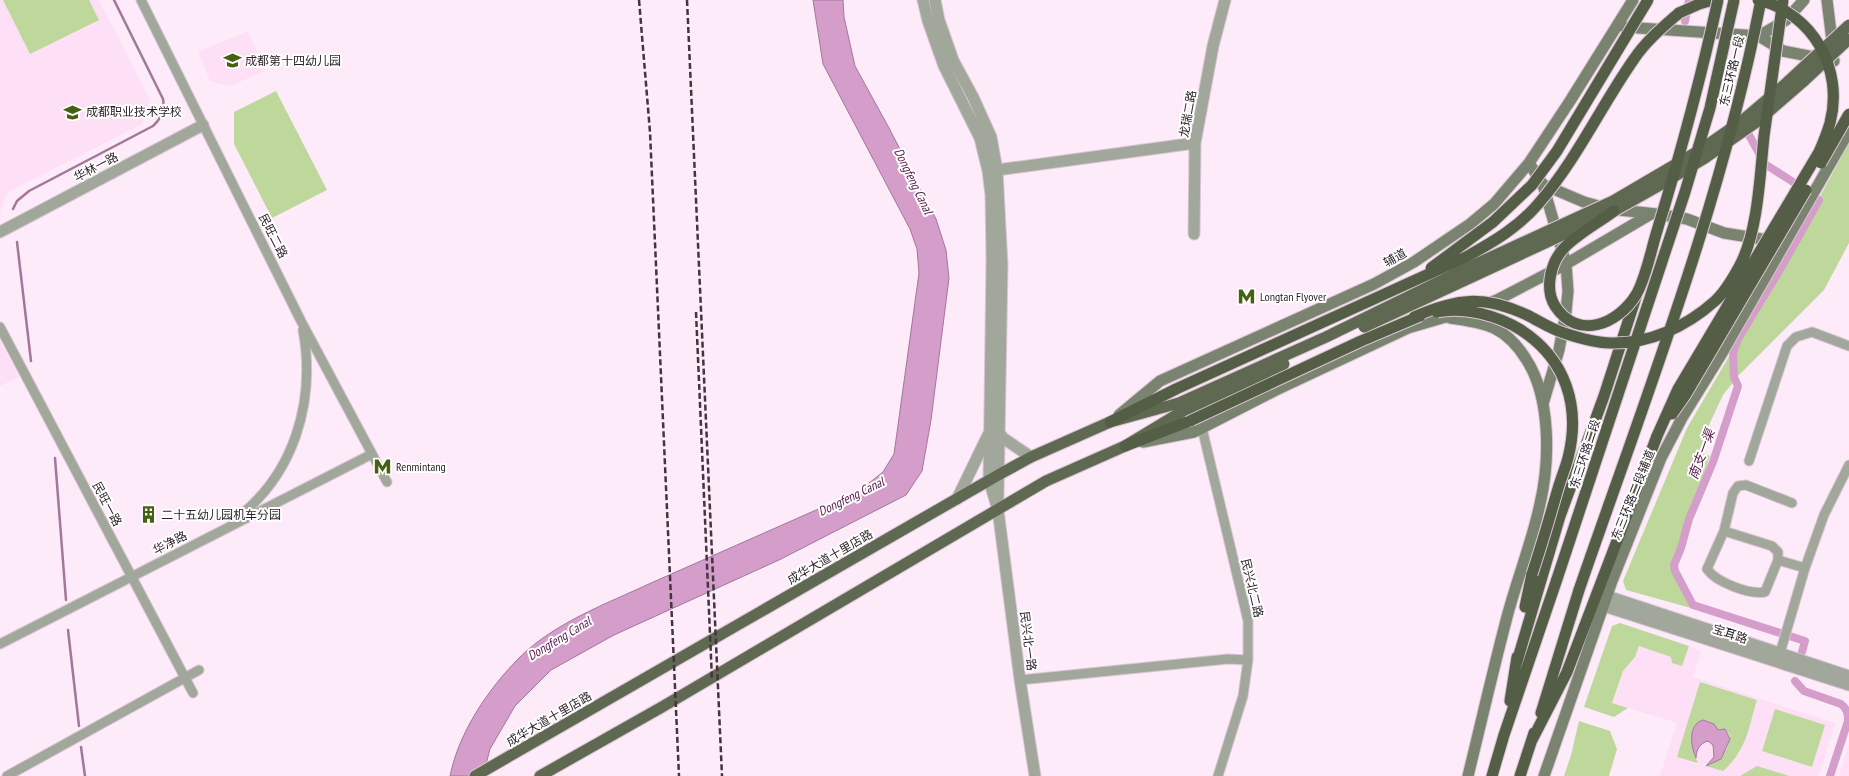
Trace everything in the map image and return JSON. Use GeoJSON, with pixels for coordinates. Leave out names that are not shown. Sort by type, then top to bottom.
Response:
{"type":"FeatureCollection","features":[{"type":"Feature","properties":{"kind":"highway"},"geometry":{"type":"LineString","coordinates":[[1416,280],[1493,222],[1532,185],[1557,151],[1648,0]]}},
{"type":"Feature","properties":{"kind":"highway"},"geometry":{"type":"LineString","coordinates":[[1110,422],[1176,389],[1479,250],[1516,226],[1539,204],[1561,176],[1635,58],[1658,31],[1679,13],[1699,4],[1713,0]]}},
{"type":"Feature","properties":{"kind":"highway"},"geometry":{"type":"LineString","coordinates":[[1537,574],[1604,396],[1670,190],[1718,0]]}},
{"type":"Feature","properties":{"kind":"highway","name":"东三环路一段"},"geometry":{"type":"LineString","coordinates":[[1701,139],[1710,108],[1734,0]]}},
{"type":"Feature","properties":{"kind":"highway"},"geometry":{"type":"LineString","coordinates":[[1520,776],[1532,740],[1603,599],[1657,436],[1678,389],[1819,152],[1830,123],[1833,100],[1831,68],[1818,41],[1796,17],[1771,3],[1759,0]]}},
{"type":"Feature","properties":{"kind":"highway","name":"东三环路一段"},"geometry":{"type":"LineString","coordinates":[[1532,740],[1579,590],[1680,296],[1727,148],[1749,62],[1759,0]]}},
{"type":"Feature","properties":{"kind":"highway"},"geometry":{"type":"LineString","coordinates":[[1125,446],[1192,420],[1439,306],[1464,300],[1506,305],[1555,330],[1594,342],[1610,344],[1636,342],[1657,336],[1687,322],[1716,300],[1739,267],[1749,241],[1758,196],[1783,0]]}},
{"type":"Feature","properties":{"kind":"highway"},"geometry":{"type":"LineString","coordinates":[[1657,436],[1686,394],[1849,114]]}},
{"type":"Feature","properties":{"kind":"highway","name":"东三环路二段"},"geometry":{"type":"LineString","coordinates":[[1492,776],[1504,735],[1683,199],[1701,139]]}},
{"type":"Feature","properties":{"kind":"highway"},"geometry":{"type":"LineString","coordinates":[[1614,212],[1564,248],[1558,256],[1550,275],[1550,293],[1555,304],[1570,321],[1578,325],[1597,325],[1616,317],[1625,309],[1637,294]]}},
{"type":"Feature","properties":{"kind":"highway"},"geometry":{"type":"LineString","coordinates":[[1414,317],[1443,310],[1469,312],[1511,324],[1532,337],[1551,357],[1563,376],[1570,395],[1573,415],[1572,435],[1568,458],[1537,574],[1516,665],[1504,735]]}},
{"type":"Feature","properties":{"kind":"main road","name":"辅道"},"geometry":{"type":"LineString","coordinates":[[1110,422],[1160,381],[1374,284],[1414,262],[1470,224],[1494,204],[1529,163],[1617,26],[1632,0]]}},
{"type":"Feature","properties":{"kind":"main road"},"geometry":{"type":"LineString","coordinates":[[1759,36],[1786,20],[1804,0]]}},
{"type":"Feature","properties":{"kind":"main road"},"geometry":{"type":"LineString","coordinates":[[1826,0],[1834,60],[1835,155]]}},
{"type":"Feature","properties":{"kind":"main road"},"geometry":{"type":"LineString","coordinates":[[540,776],[669,703],[1046,481],[1125,446],[1181,407],[1463,270],[1612,201],[1700,150],[1743,120],[1783,86],[1849,25]]}},
{"type":"Feature","properties":{"kind":"main road"},"geometry":{"type":"LineString","coordinates":[[1617,26],[1759,36],[1783,51],[1834,60]]}},
{"type":"Feature","properties":{"kind":"main road"},"geometry":{"type":"LineString","coordinates":[[1181,407],[1614,212],[1705,158],[1758,120],[1805,80],[1849,39]]}},
{"type":"Feature","properties":{"kind":"main road","name":"东三环路二段辅道"},"geometry":{"type":"LineString","coordinates":[[1544,776],[1603,599],[1661,458],[1671,438],[1722,353],[1849,131]]}},
{"type":"Feature","properties":{"kind":"main road"},"geometry":{"type":"LineString","coordinates":[[1529,163],[1542,185],[1566,264],[1568,291],[1559,350],[1543,405]]}},
{"type":"Feature","properties":{"kind":"main road"},"geometry":{"type":"LineString","coordinates":[[1542,185],[1584,202],[1609,209],[1688,219],[1724,233],[1785,243]]}},
{"type":"Feature","properties":{"kind":"main road"},"geometry":{"type":"LineString","coordinates":[[1125,446],[1194,432],[1278,389],[1408,328],[1422,323],[1448,318],[1497,300],[1566,264],[1651,214]]}},
{"type":"Feature","properties":{"kind":"main road"},"geometry":{"type":"LineString","coordinates":[[1448,318],[1480,323],[1494,328],[1507,336],[1518,347],[1536,375],[1543,405],[1546,462],[1540,503],[1507,617],[1468,776]]}},
{"type":"Feature","properties":{"kind":"main road","name":"成华大道十里店路"},"geometry":{"type":"LineString","coordinates":[[475,776],[1031,457],[1110,422],[1181,407]]}},
{"type":"Feature","properties":{"kind":"street","name":"民旺二路"},"geometry":{"type":"LineString","coordinates":[[141,0],[301,321],[387,482]]}},
{"type":"Feature","properties":{"kind":"street"},"geometry":{"type":"LineString","coordinates":[[923,0],[928,21],[944,66],[980,138],[992,171]]}},
{"type":"Feature","properties":{"kind":"street"},"geometry":{"type":"LineString","coordinates":[[935,0],[938,20],[953,60],[973,96],[991,136],[994,431],[989,480],[998,510]]}},
{"type":"Feature","properties":{"kind":"street","name":"龙瑞二路"},"geometry":{"type":"LineString","coordinates":[[1194,234],[1195,143],[1213,46],[1225,0]]}},
{"type":"Feature","properties":{"kind":"street","name":"华林一路"},"geometry":{"type":"LineString","coordinates":[[0,232],[203,125]]}},
{"type":"Feature","properties":{"kind":"street"},"geometry":{"type":"LineString","coordinates":[[992,171],[1195,143]]}},
{"type":"Feature","properties":{"kind":"street"},"geometry":{"type":"LineString","coordinates":[[221,531],[255,502],[270,485],[294,444],[306,398],[307,367],[301,321]]}},
{"type":"Feature","properties":{"kind":"street","name":"民旺一路"},"geometry":{"type":"LineString","coordinates":[[0,327],[193,693]]}},
{"type":"Feature","properties":{"kind":"street"},"geometry":{"type":"LineString","coordinates":[[1749,461],[1787,346],[1796,336],[1812,332],[1849,346]]}},
{"type":"Feature","properties":{"kind":"street","name":"民兴北二路"},"geometry":{"type":"LineString","coordinates":[[1202,428],[1248,621],[1248,660],[1243,696],[1218,776]]}},
{"type":"Feature","properties":{"kind":"street"},"geometry":{"type":"LineString","coordinates":[[994,431],[1031,457]]}},
{"type":"Feature","properties":{"kind":"street"},"geometry":{"type":"LineString","coordinates":[[994,431],[1000,474],[998,510]]}},
{"type":"Feature","properties":{"kind":"street"},"geometry":{"type":"LineString","coordinates":[[957,499],[994,431]]}},
{"type":"Feature","properties":{"kind":"street","name":"华净路"},"geometry":{"type":"LineString","coordinates":[[0,644],[372,454]]}},
{"type":"Feature","properties":{"kind":"street"},"geometry":{"type":"LineString","coordinates":[[1778,658],[1805,568],[1824,515],[1846,477],[1849,465]]}},
{"type":"Feature","properties":{"kind":"street"},"geometry":{"type":"LineString","coordinates":[[1724,531],[1772,546],[1778,552],[1778,560],[1764,592],[1758,593],[1746,590],[1712,577],[1707,569],[1724,531],[1733,493],[1738,486],[1746,485],[1792,503]]}},
{"type":"Feature","properties":{"kind":"street","name":"民兴北一路"},"geometry":{"type":"LineString","coordinates":[[998,510],[1034,776]]}},
{"type":"Feature","properties":{"kind":"street"},"geometry":{"type":"LineString","coordinates":[[1778,560],[1805,568]]}},
{"type":"Feature","properties":{"kind":"street","name":"宝耳路"},"geometry":{"type":"LineString","coordinates":[[1603,599],[1778,658],[1849,685]]}},
{"type":"Feature","properties":{"kind":"street","name":"宝耳路"},"geometry":{"type":"LineString","coordinates":[[1778,658],[1849,676]]}},
{"type":"Feature","properties":{"kind":"street"},"geometry":{"type":"LineString","coordinates":[[1020,680],[1228,659],[1248,660]]}},
{"type":"Feature","properties":{"kind":"street"},"geometry":{"type":"LineString","coordinates":[[7,776],[199,670]]}},
{"type":"Feature","properties":{"kind":"shaded area","name":"成都职业技术学校"},"geometry":{"type":"Polygon","coordinates":[[[0,0],[99,0],[150,100],[142,124],[8,192],[2,205],[0,216],[0,0]]]}},
{"type":"Feature","properties":{"kind":"shaded area","name":"成都第十四幼儿园"},"geometry":{"type":"Polygon","coordinates":[[[248,31],[265,71],[230,86],[210,81],[198,52],[248,31]]]}},
{"type":"Feature","properties":{"kind":"shaded area"},"geometry":{"type":"Polygon","coordinates":[[[0,340],[19,377],[0,386],[0,340]]]}},
{"type":"Feature","properties":{"kind":"shaded area"},"geometry":{"type":"Polygon","coordinates":[[[1639,646],[1671,657],[1682,666],[1689,646],[1701,652],[1693,677],[1835,723],[1819,776],[1660,776],[1677,723],[1612,703],[1623,671],[1635,657],[1639,646]]]}},
{"type":"Feature","properties":{"kind":"shaded area"},"geometry":{"type":"Polygon","coordinates":[[[1849,743],[1849,776],[1839,776],[1849,743]]]}},
{"type":"Feature","properties":{"kind":"green space"},"geometry":{"type":"Polygon","coordinates":[[[3,0],[89,0],[99,20],[30,54],[3,0]]]}},
{"type":"Feature","properties":{"kind":"green space"},"geometry":{"type":"Polygon","coordinates":[[[276,91],[327,190],[272,218],[234,144],[234,112],[276,91]]]}},
{"type":"Feature","properties":{"kind":"green space"},"geometry":{"type":"Polygon","coordinates":[[[1849,143],[1849,243],[1824,290],[1738,376],[1723,395],[1709,425],[1700,452],[1710,456],[1672,568],[1691,608],[1626,590],[1623,581],[1687,428],[1785,261],[1849,143]]]}},
{"type":"Feature","properties":{"kind":"green space"},"geometry":{"type":"Polygon","coordinates":[[[1620,623],[1689,646],[1682,666],[1672,663],[1671,657],[1639,646],[1635,657],[1623,671],[1612,703],[1628,708],[1614,717],[1584,707],[1612,626],[1620,623]]]}},
{"type":"Feature","properties":{"kind":"green space"},"geometry":{"type":"Polygon","coordinates":[[[1700,682],[1757,700],[1749,730],[1742,747],[1731,763],[1723,771],[1706,766],[1719,759],[1728,746],[1730,736],[1725,729],[1717,730],[1714,724],[1705,720],[1694,754],[1698,763],[1677,757],[1700,682]]]}},
{"type":"Feature","properties":{"kind":"green space"},"geometry":{"type":"Polygon","coordinates":[[[1775,709],[1825,725],[1812,767],[1762,751],[1775,709]]]}},
{"type":"Feature","properties":{"kind":"green space"},"geometry":{"type":"Polygon","coordinates":[[[1579,721],[1610,731],[1617,749],[1609,776],[1564,776],[1571,755],[1579,721]]]}},
{"type":"Feature","properties":{"kind":"green space"},"geometry":{"type":"Polygon","coordinates":[[[1757,766],[1789,776],[1740,776],[1757,766]]]}},
{"type":"Feature","properties":{"kind":"water","name":"Dongfeng Canal"},"geometry":{"type":"Polygon","coordinates":[[[813,0],[843,0],[844,17],[855,66],[936,219],[946,250],[949,278],[931,420],[922,471],[906,495],[779,560],[614,635],[551,670],[515,706],[490,749],[483,776],[450,776],[460,743],[476,712],[486,697],[508,669],[520,657],[549,634],[599,606],[859,491],[883,472],[894,454],[919,273],[917,249],[910,229],[823,64],[813,0]]]}},
{"type":"Feature","properties":{"kind":"water"},"geometry":{"type":"Polygon","coordinates":[[[1703,720],[1714,724],[1718,730],[1725,729],[1730,739],[1721,759],[1706,766],[1714,757],[1713,745],[1708,741],[1703,743],[1697,752],[1696,758],[1692,742],[1692,731],[1694,726],[1703,720]]]}},
{"type":"Feature","properties":{"kind":"waterway"},"geometry":{"type":"LineString","coordinates":[[13,209],[17,201],[29,191],[153,126],[161,117],[164,107],[163,99],[114,0]]}},
{"type":"Feature","properties":{"kind":"waterway","name":"南支一渠"},"geometry":{"type":"LineString","coordinates":[[1685,21],[1689,0]]}},
{"type":"Feature","properties":{"kind":"waterway","name":"南支一渠"},"geometry":{"type":"LineString","coordinates":[[1744,126],[1765,164],[1793,182]]}},
{"type":"Feature","properties":{"kind":"waterway","name":"南支一渠"},"geometry":{"type":"LineString","coordinates":[[1802,652],[1805,641],[1693,605],[1675,571],[1674,565],[1681,548],[1689,519],[1713,462],[1738,386],[1734,377],[1733,352],[1738,339],[1781,268],[1819,200]]}},
{"type":"Feature","properties":{"kind":"waterway"},"geometry":{"type":"LineString","coordinates":[[17,242],[31,361]]}},
{"type":"Feature","properties":{"kind":"waterway"},"geometry":{"type":"LineString","coordinates":[[55,458],[66,600]]}},
{"type":"Feature","properties":{"kind":"waterway"},"geometry":{"type":"LineString","coordinates":[[68,630],[79,726]]}},
{"type":"Feature","properties":{"kind":"waterway","name":"南支一渠"},"geometry":{"type":"LineString","coordinates":[[1795,681],[1804,691],[1841,704],[1847,711],[1848,721],[1830,776]]}},
{"type":"Feature","properties":{"kind":"waterway"},"geometry":{"type":"LineString","coordinates":[[81,747],[85,776]]}},
{"type":"Feature","properties":{"kind":"railway"},"geometry":{"type":"LineString","coordinates":[[639,0],[650,132],[679,776]]}},
{"type":"Feature","properties":{"kind":"railway"},"geometry":{"type":"LineString","coordinates":[[687,0],[722,776]]}},
{"type":"Feature","properties":{"kind":"railway"},"geometry":{"type":"LineString","coordinates":[[696,312],[712,680]]}},
{"type":"Feature","properties":{"kind":"place","name":"成都第十四幼儿园"},"geometry":{"type":"Point","coordinates":[232,61]}},
{"type":"Feature","properties":{"kind":"place","name":"成都职业技术学校"},"geometry":{"type":"Point","coordinates":[73,112]}},
{"type":"Feature","properties":{"kind":"place","name":"Longtan Flyover"},"geometry":{"type":"Point","coordinates":[1247,297]}},
{"type":"Feature","properties":{"kind":"place","name":"Renmintang"},"geometry":{"type":"Point","coordinates":[383,467]}},
{"type":"Feature","properties":{"kind":"place","name":"二十五幼儿园机车分园"},"geometry":{"type":"Point","coordinates":[148,515]}}]}
